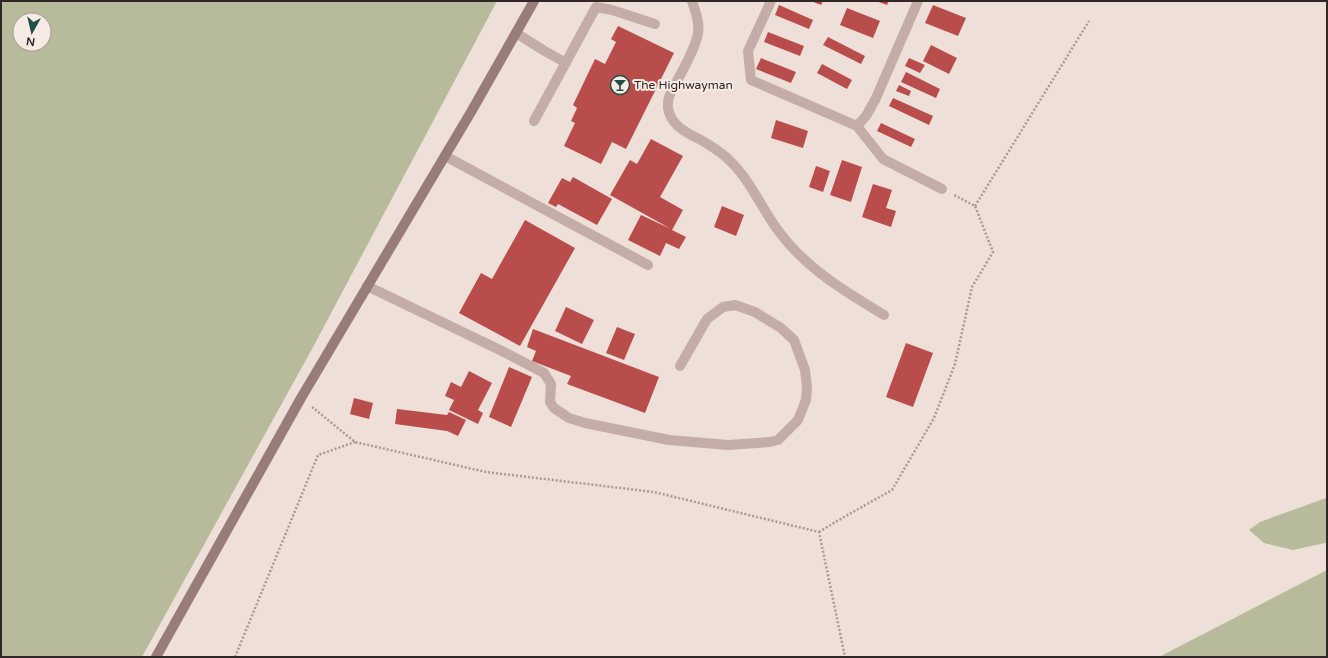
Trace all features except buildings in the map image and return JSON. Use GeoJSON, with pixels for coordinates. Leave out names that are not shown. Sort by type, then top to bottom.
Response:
{"type":"FeatureCollection","features":[{"type":"Feature","properties":{"kind":"main road"},"geometry":{"type":"LineString","coordinates":[[156,657],[301,398],[445,156],[534,1]]}},
{"type":"Feature","properties":{"kind":"lane"},"geometry":{"type":"LineString","coordinates":[[692,1],[697,17],[698,34],[690,56],[667,99],[668,110],[672,121],[684,132],[706,143],[730,160],[750,184],[780,233],[801,257],[821,274],[884,315]]}},
{"type":"Feature","properties":{"kind":"lane"},"geometry":{"type":"LineString","coordinates":[[771,1],[748,51],[751,80],[857,126],[884,159],[942,189]]}},
{"type":"Feature","properties":{"kind":"lane"},"geometry":{"type":"LineString","coordinates":[[857,126],[866,116],[876,98],[918,1]]}},
{"type":"Feature","properties":{"kind":"lane"},"geometry":{"type":"LineString","coordinates":[[534,121],[596,7],[612,10],[655,24]]}},
{"type":"Feature","properties":{"kind":"lane"},"geometry":{"type":"LineString","coordinates":[[516,33],[566,63]]}},
{"type":"Feature","properties":{"kind":"lane"},"geometry":{"type":"LineString","coordinates":[[445,156],[648,265]]}},
{"type":"Feature","properties":{"kind":"lane"},"geometry":{"type":"LineString","coordinates":[[367,286],[544,372],[551,384],[550,402],[554,408],[570,418],[585,424],[668,440],[728,445],[770,442],[778,440],[798,420],[806,400],[807,387],[805,370],[794,340],[781,328],[755,312],[735,304],[723,307],[707,319],[680,366]]}},
{"type":"Feature","properties":{"kind":"path"},"geometry":{"type":"LineString","coordinates":[[975,206],[1089,21]]}},
{"type":"Feature","properties":{"kind":"path"},"geometry":{"type":"LineString","coordinates":[[301,398],[355,442],[486,472],[654,492],[819,532],[892,490],[934,418],[955,364],[972,287],[993,252],[975,206],[942,189]]}},
{"type":"Feature","properties":{"kind":"path"},"geometry":{"type":"LineString","coordinates":[[235,657],[318,455],[355,442]]}},
{"type":"Feature","properties":{"kind":"path"},"geometry":{"type":"LineString","coordinates":[[819,532],[845,657]]}},
{"type":"Feature","properties":{"kind":"green space"},"geometry":{"type":"Polygon","coordinates":[[[1,1],[497,1],[312,349],[142,657],[1,657],[1,1]]]}},
{"type":"Feature","properties":{"kind":"green space"},"geometry":{"type":"Polygon","coordinates":[[[1326,498],[1327,542],[1325,543],[1293,550],[1264,543],[1249,530],[1260,522],[1326,498]]]}},
{"type":"Feature","properties":{"kind":"green space"},"geometry":{"type":"Polygon","coordinates":[[[1327,570],[1327,657],[1159,657],[1327,570]]]}},
{"type":"Feature","properties":{"kind":"place","name":"The Highwayman"},"geometry":{"type":"Point","coordinates":[620,85]}}]}
